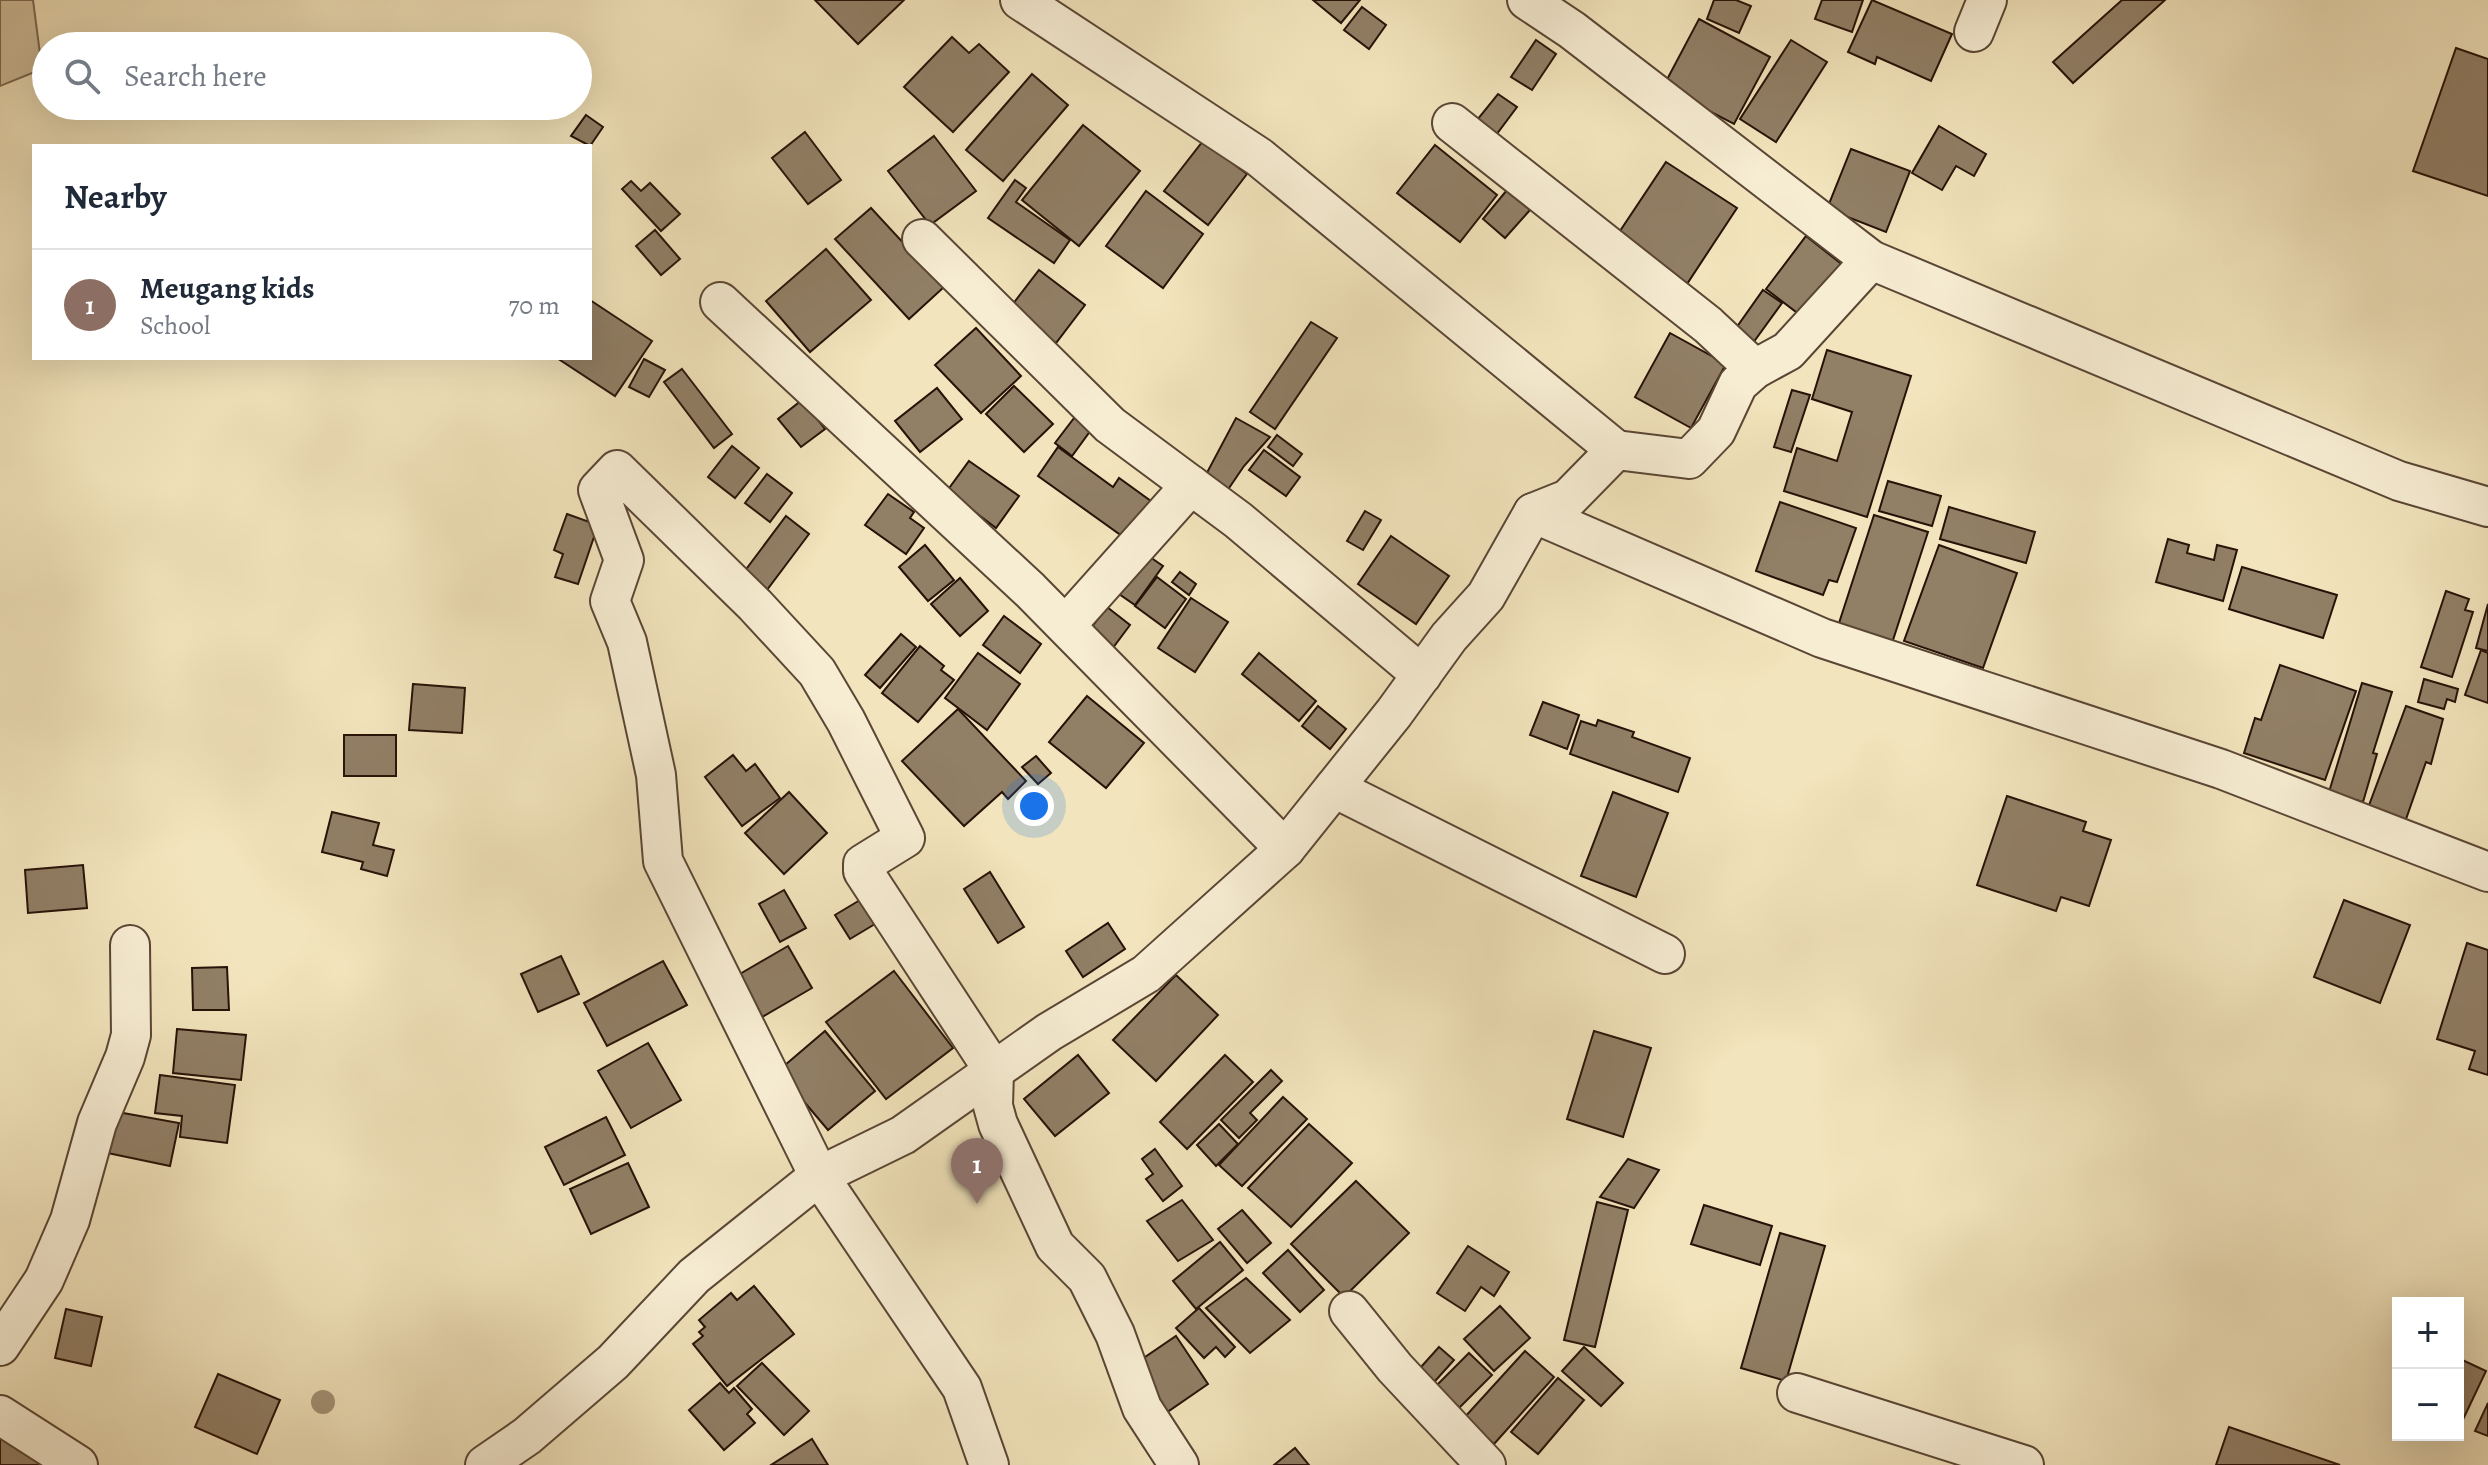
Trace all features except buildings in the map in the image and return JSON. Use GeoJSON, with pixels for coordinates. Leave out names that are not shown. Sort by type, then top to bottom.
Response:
{"type":"FeatureCollection","features":[{"type":"Feature","properties":{"kind":"street"},"geometry":{"type":"LineString","coordinates":[[1020,0],[1259,157],[1616,450],[1689,459],[1716,431],[1738,384],[1755,369],[1788,351],[1871,260]]}},
{"type":"Feature","properties":{"kind":"street"},"geometry":{"type":"LineString","coordinates":[[1527,0],[1572,30],[1871,260],[2399,481],[2488,507]]}},
{"type":"Feature","properties":{"kind":"street"},"geometry":{"type":"LineString","coordinates":[[1452,123],[1708,325],[1755,369]]}},
{"type":"Feature","properties":{"kind":"street"},"geometry":{"type":"LineString","coordinates":[[922,239],[1110,425],[1238,520],[1422,675]]}},
{"type":"Feature","properties":{"kind":"street"},"geometry":{"type":"LineString","coordinates":[[720,302],[1066,625],[1285,849]]}},
{"type":"Feature","properties":{"kind":"street"},"geometry":{"type":"LineString","coordinates":[[485,1465],[527,1436],[613,1362],[694,1276],[819,1176],[903,1135],[1049,1032],[1146,974],[1285,849],[1486,596],[1533,513],[1568,499],[1616,450]]}},
{"type":"Feature","properties":{"kind":"street"},"geometry":{"type":"LineString","coordinates":[[989,1465],[962,1388],[819,1176],[660,853],[656,775],[627,642],[610,601],[624,560],[598,490],[617,470],[755,605],[817,672],[846,721],[905,838],[863,864],[863,871],[994,1071],[993,1106],[998,1124],[1055,1246],[1087,1278],[1115,1334],[1142,1408],[1179,1465]]}},
{"type":"Feature","properties":{"kind":"street"},"geometry":{"type":"LineString","coordinates":[[1066,625],[1191,485]]}},
{"type":"Feature","properties":{"kind":"street"},"geometry":{"type":"LineString","coordinates":[[1533,513],[1822,638],[2221,769],[2488,872]]}},
{"type":"Feature","properties":{"kind":"street"},"geometry":{"type":"LineString","coordinates":[[1334,788],[1665,954]]}},
{"type":"Feature","properties":{"kind":"street"},"geometry":{"type":"LineString","coordinates":[[0,1346],[44,1280],[70,1220],[100,1112],[125,1057],[131,1035],[130,945]]}},
{"type":"Feature","properties":{"kind":"street"},"geometry":{"type":"LineString","coordinates":[[1349,1311],[1395,1368],[1486,1465]]}},
{"type":"Feature","properties":{"kind":"street"},"geometry":{"type":"LineString","coordinates":[[1797,1393],[2024,1465]]}},
{"type":"Feature","properties":{"kind":"street"},"geometry":{"type":"LineString","coordinates":[[0,1415],[78,1465]]}},
{"type":"Feature","properties":{"kind":"shaded area"},"geometry":{"type":"Polygon","coordinates":[[[0,0],[33,0],[37,32],[32,32],[32,73],[0,86],[0,0]]]}},
{"type":"Feature","properties":{"kind":"place","name":"Meugang kids"},"geometry":{"type":"Point","coordinates":[977,1204]}}]}
